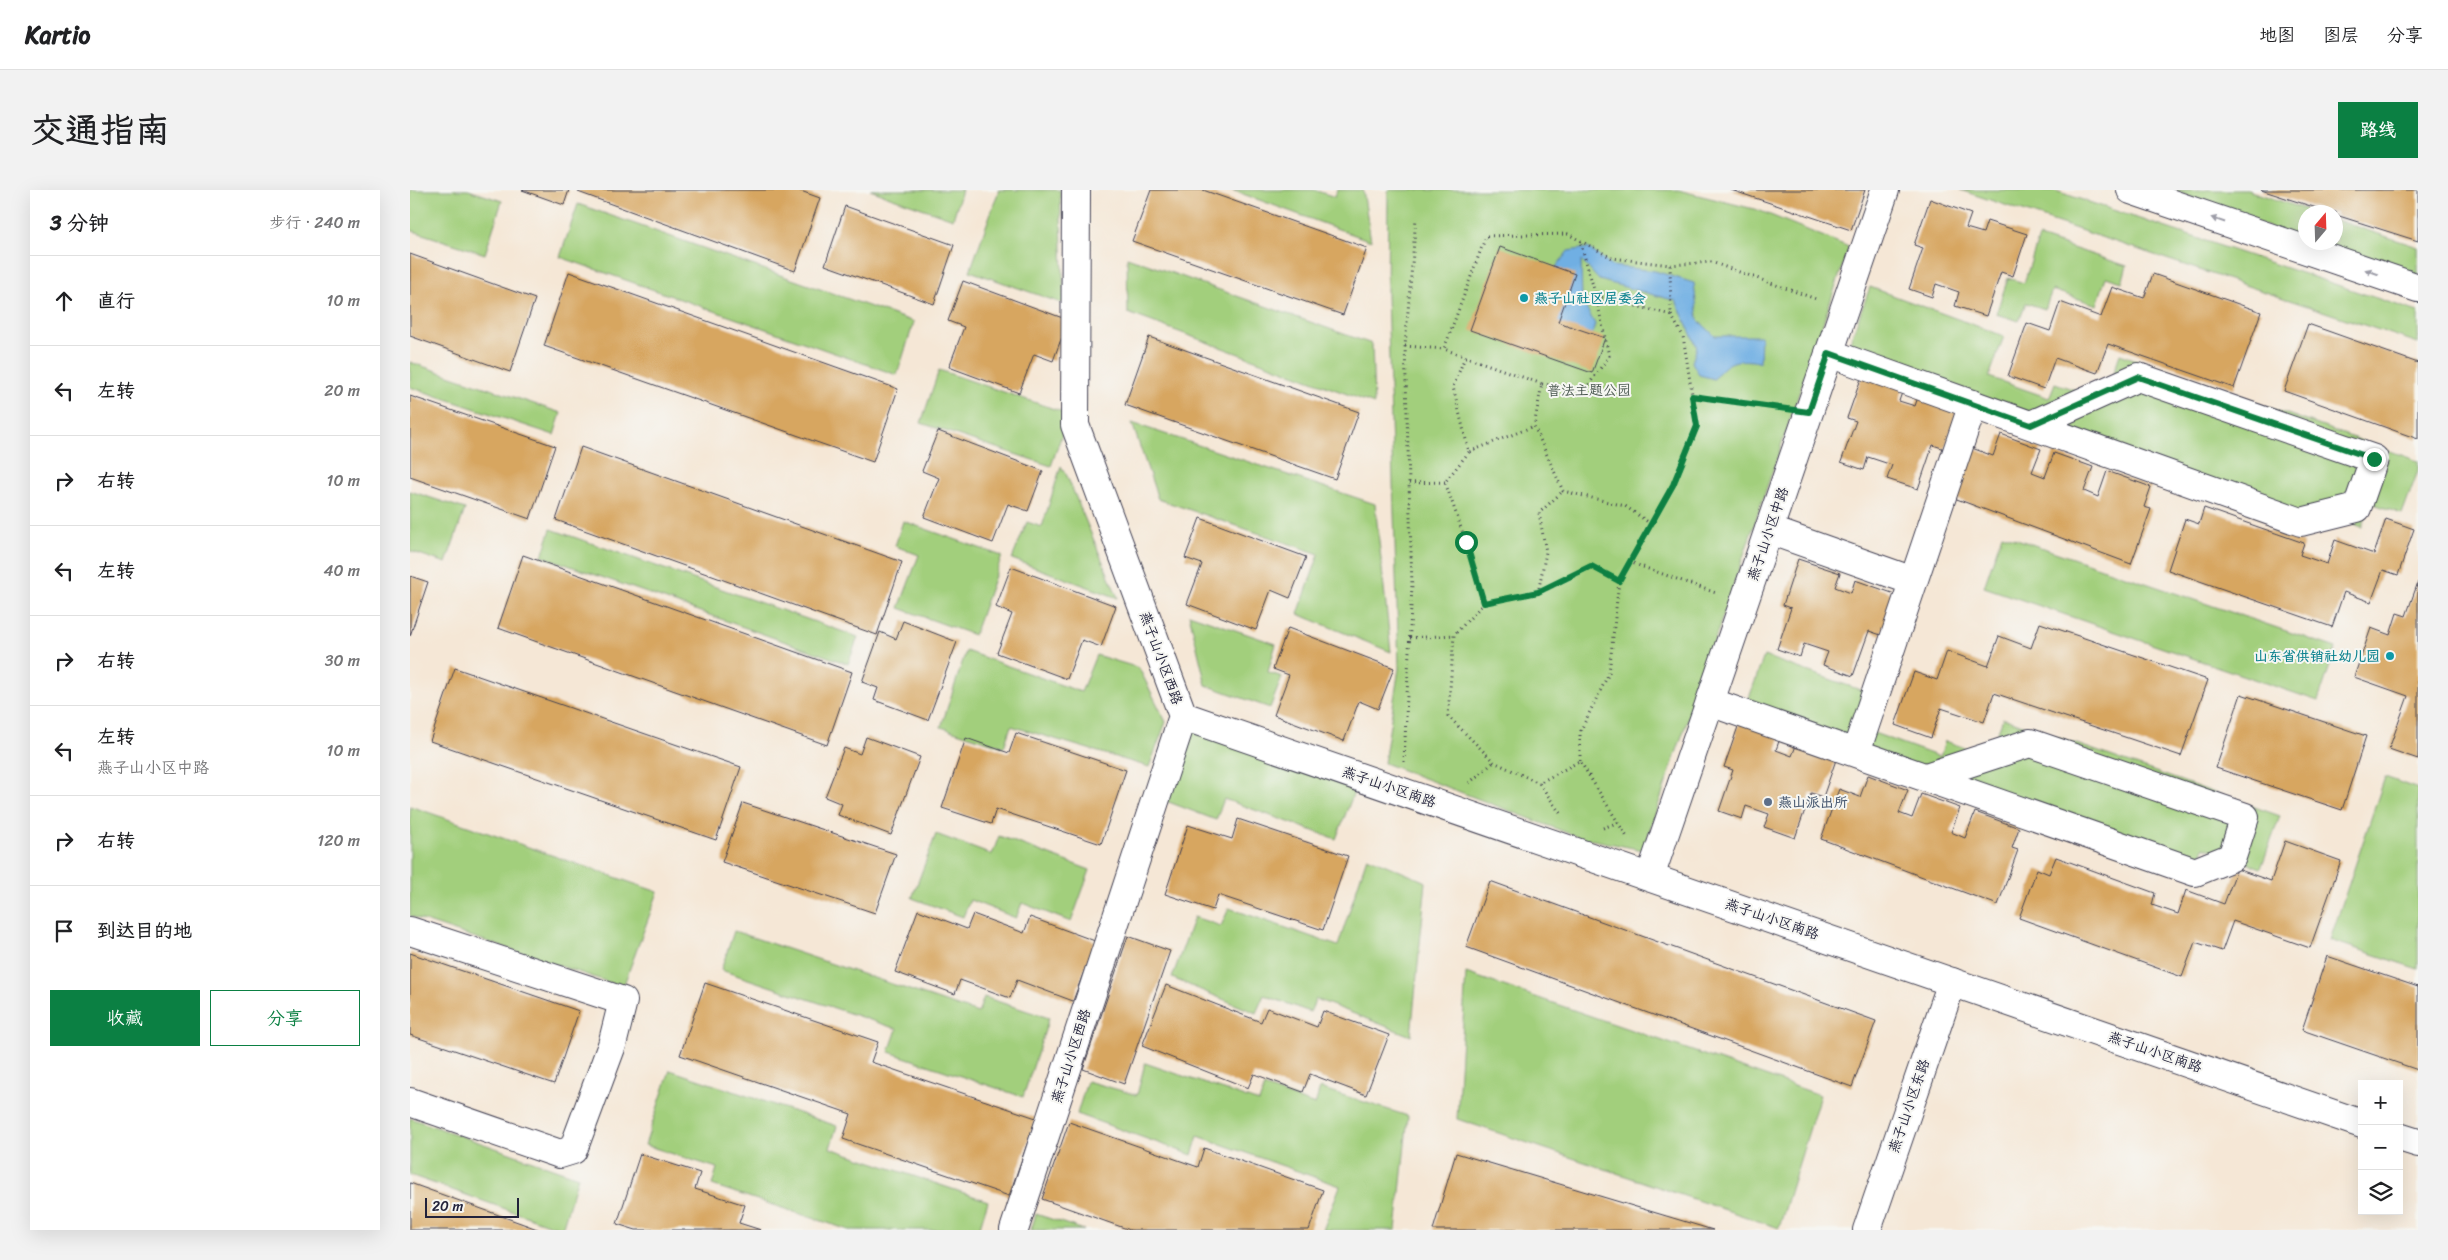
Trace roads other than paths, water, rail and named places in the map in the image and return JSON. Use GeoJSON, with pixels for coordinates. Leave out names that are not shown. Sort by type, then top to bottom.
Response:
{"type":"FeatureCollection","features":[{"type":"Feature","properties":{"kind":"street","name":"燕子山小区西路"},"geometry":{"type":"LineString","coordinates":[[1014,1230],[1183,716],[1076,425],[1076,190]]}},
{"type":"Feature","properties":{"kind":"street","name":"燕子山小区中路"},"geometry":{"type":"LineString","coordinates":[[1650,877],[1885,190]]}},
{"type":"Feature","properties":{"kind":"street"},"geometry":{"type":"LineString","coordinates":[[2146,192],[2418,288]]}},
{"type":"Feature","properties":{"kind":"street"},"geometry":{"type":"LineString","coordinates":[[1829,353],[2301,522],[2357,508],[2374,459],[2138,377],[2031,425]]}},
{"type":"Feature","properties":{"kind":"street"},"geometry":{"type":"LineString","coordinates":[[1856,752],[1973,404]]}},
{"type":"Feature","properties":{"kind":"street"},"geometry":{"type":"LineString","coordinates":[[1769,530],[1913,581]]}},
{"type":"Feature","properties":{"kind":"street"},"geometry":{"type":"LineString","coordinates":[[1710,702],[2195,872],[2232,857],[2245,817],[2030,743],[1926,777]]}},
{"type":"Feature","properties":{"kind":"street","name":"燕子山小区南路"},"geometry":{"type":"LineString","coordinates":[[1183,716],[2358,1123]]}},
{"type":"Feature","properties":{"kind":"street"},"geometry":{"type":"LineString","coordinates":[[410,931],[623,1001],[612,1044],[573,1150],[560,1154],[410,1102]]}},
{"type":"Feature","properties":{"kind":"street","name":"燕子山小区东路"},"geometry":{"type":"LineString","coordinates":[[1866,1230],[1952,982]]}},
{"type":"Feature","properties":{"kind":"street"},"geometry":{"type":"LineString","coordinates":[[2403,1138],[2418,1143]]}},
{"type":"Feature","properties":{"kind":"water"},"geometry":{"type":"Polygon","coordinates":[[[1588,248],[1612,266],[1655,271],[1694,283],[1698,320],[1715,336],[1761,336],[1760,362],[1734,362],[1724,367],[1714,379],[1699,375],[1692,362],[1697,347],[1676,301],[1599,280],[1581,260],[1582,301],[1595,324],[1588,352],[1559,354],[1553,271],[1568,251],[1588,248]]]}},
{"type":"Feature","properties":{"kind":"place","name":"燕子山社区居委会"},"geometry":{"type":"Point","coordinates":[1524,298]}},
{"type":"Feature","properties":{"kind":"place","name":"山东省供销社幼儿园"},"geometry":{"type":"Point","coordinates":[2390,656]}},
{"type":"Feature","properties":{"kind":"place","name":"燕山派出所"},"geometry":{"type":"Point","coordinates":[1768,802]}},
{"type":"Feature","properties":{"kind":"park label","name":"普法主题公园"},"geometry":{"type":"Point","coordinates":[1589,390]}}]}
